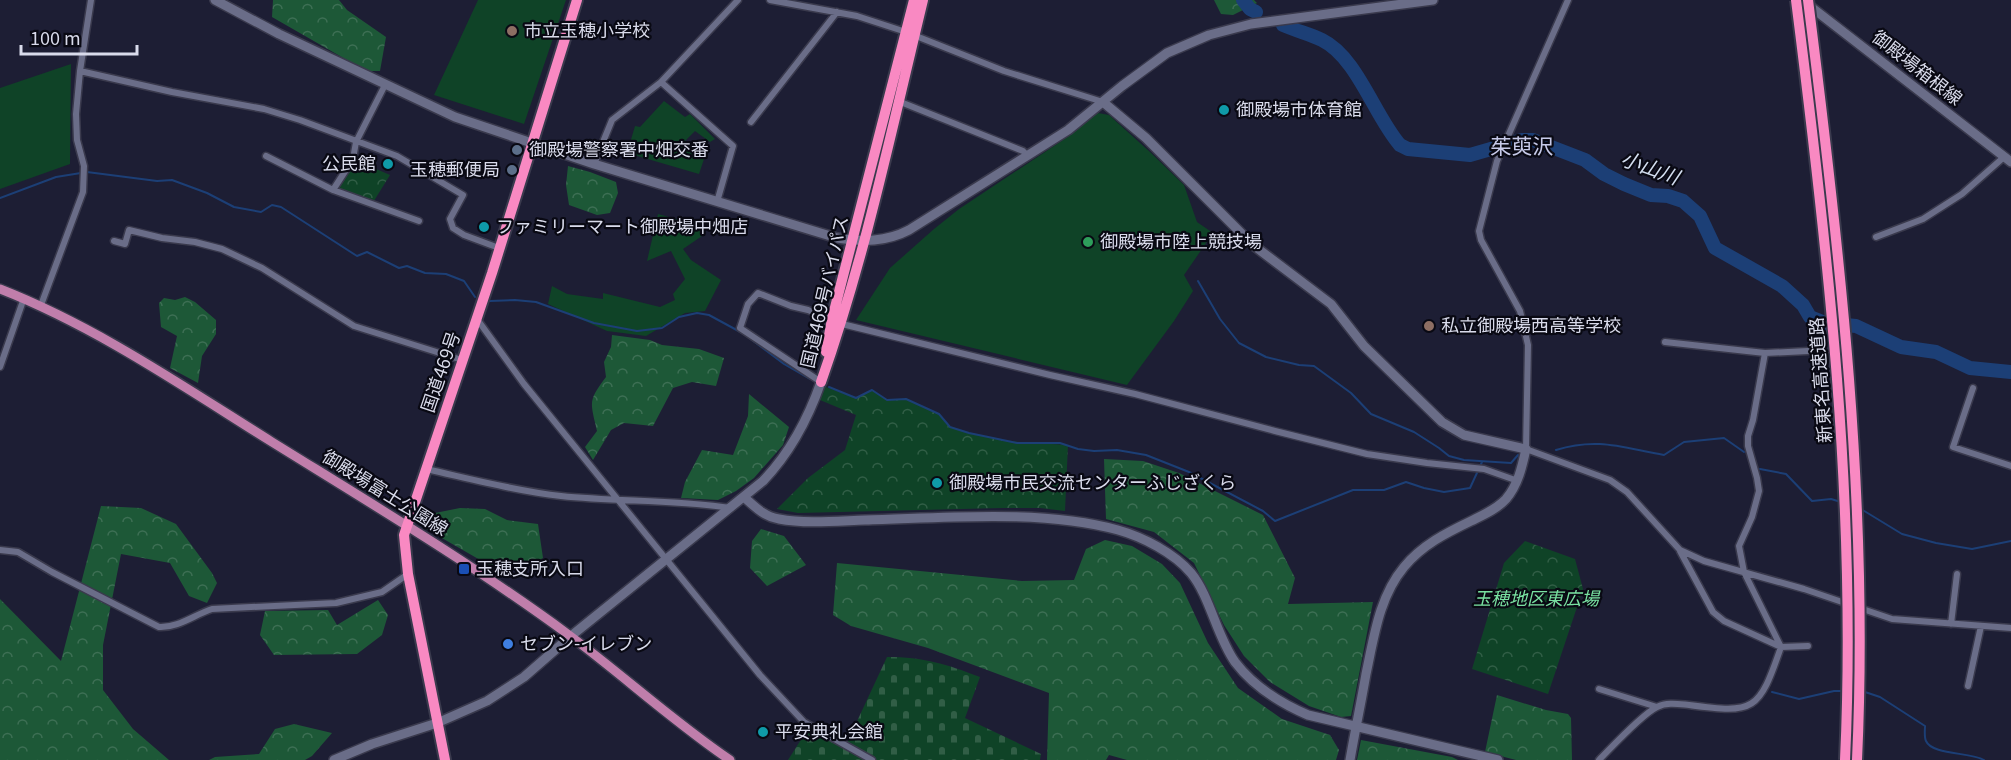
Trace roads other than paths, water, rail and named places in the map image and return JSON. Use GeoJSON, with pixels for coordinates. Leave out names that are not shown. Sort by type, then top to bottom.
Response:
{"type":"FeatureCollection","features":[{"type":"Feature","properties":{"kind":"highway","name":"国道469号"},"geometry":{"type":"LineString","coordinates":[[445,760],[408,574],[404,535],[500,248],[577,0]]}},
{"type":"Feature","properties":{"kind":"highway","name":"国道469号バイパス"},"geometry":{"type":"LineString","coordinates":[[837,321],[865,241],[898,101],[914,0]]}},
{"type":"Feature","properties":{"kind":"highway","name":"国道469号バイパス"},"geometry":{"type":"LineString","coordinates":[[821,382],[837,321],[853,241],[910,34],[923,0]]}},
{"type":"Feature","properties":{"kind":"highway","name":"新東名高速道路"},"geometry":{"type":"LineString","coordinates":[[1796,0],[1827,251],[1843,449],[1847,561],[1845,760]]}},
{"type":"Feature","properties":{"kind":"highway","name":"新東名高速道路"},"geometry":{"type":"LineString","coordinates":[[1808,0],[1838,250],[1854,448],[1859,561],[1857,760]]}},
{"type":"Feature","properties":{"kind":"main road","name":"御殿場富士公園線"},"geometry":{"type":"LineString","coordinates":[[0,289],[41,305],[165,375],[492,580],[571,636],[697,737],[730,760]]}},
{"type":"Feature","properties":{"kind":"street"},"geometry":{"type":"LineString","coordinates":[[41,305],[83,192],[84,166],[77,140],[76,114],[80,71],[92,0]]}},
{"type":"Feature","properties":{"kind":"street"},"geometry":{"type":"LineString","coordinates":[[215,0],[279,34],[455,117],[594,164],[853,241],[888,239],[909,230],[1068,130],[1167,52],[1209,35],[1251,24],[1389,3],[1433,0]]}},
{"type":"Feature","properties":{"kind":"street"},"geometry":{"type":"LineString","coordinates":[[594,164],[612,120],[661,82],[738,0]]}},
{"type":"Feature","properties":{"kind":"street"},"geometry":{"type":"LineString","coordinates":[[770,0],[857,16],[1004,71],[1103,102],[1146,138],[1253,245],[1331,304],[1364,346],[1442,423],[1464,435],[1526,449],[1610,480],[1627,492],[1680,550],[1713,612],[1724,621],[1781,647],[1808,646]]}},
{"type":"Feature","properties":{"kind":"street"},"geometry":{"type":"LineString","coordinates":[[1350,760],[1381,607],[1402,568],[1425,546],[1491,511],[1504,501],[1518,481],[1526,449],[1528,345],[1520,311],[1481,240],[1479,231],[1497,161],[1568,0]]}},
{"type":"Feature","properties":{"kind":"street","name":"御殿場箱根線"},"geometry":{"type":"LineString","coordinates":[[1802,0],[2008,159]]}},
{"type":"Feature","properties":{"kind":"street"},"geometry":{"type":"LineString","coordinates":[[751,122],[837,12]]}},
{"type":"Feature","properties":{"kind":"street"},"geometry":{"type":"LineString","coordinates":[[80,71],[172,92],[264,109],[397,156],[464,195],[450,219],[453,228],[500,248]]}},
{"type":"Feature","properties":{"kind":"street"},"geometry":{"type":"LineString","coordinates":[[661,82],[733,146],[717,202]]}},
{"type":"Feature","properties":{"kind":"street"},"geometry":{"type":"LineString","coordinates":[[333,190],[353,159],[356,142],[385,85]]}},
{"type":"Feature","properties":{"kind":"street"},"geometry":{"type":"LineString","coordinates":[[898,101],[1023,151],[1027,155]]}},
{"type":"Feature","properties":{"kind":"street"},"geometry":{"type":"LineString","coordinates":[[266,156],[333,190],[419,221]]}},
{"type":"Feature","properties":{"kind":"street"},"geometry":{"type":"LineString","coordinates":[[1876,237],[1918,222],[1962,194],[2008,159]]}},
{"type":"Feature","properties":{"kind":"street"},"geometry":{"type":"LineString","coordinates":[[114,241],[125,244],[129,230],[222,249],[262,268],[354,326],[462,360]]}},
{"type":"Feature","properties":{"kind":"street"},"geometry":{"type":"LineString","coordinates":[[334,760],[372,744],[437,723],[487,702],[524,677],[571,636],[745,498],[777,467],[801,432],[821,382],[740,328],[748,304],[758,293],[837,321],[1367,454],[1484,469],[1518,481]]}},
{"type":"Feature","properties":{"kind":"street"},"geometry":{"type":"LineString","coordinates":[[0,367],[24,298]]}},
{"type":"Feature","properties":{"kind":"street"},"geometry":{"type":"LineString","coordinates":[[477,319],[524,384],[760,675],[804,722],[872,760]]}},
{"type":"Feature","properties":{"kind":"street"},"geometry":{"type":"LineString","coordinates":[[1665,342],[1765,353],[1808,351]]}},
{"type":"Feature","properties":{"kind":"street"},"geometry":{"type":"LineString","coordinates":[[1599,760],[1657,707],[1672,703],[1729,710],[1742,709],[1756,702],[1768,686],[1781,647],[1744,572],[1739,546],[1752,517],[1759,491],[1748,446],[1748,436],[1765,353]]}},
{"type":"Feature","properties":{"kind":"street"},"geometry":{"type":"LineString","coordinates":[[1973,388],[1953,447],[2011,466]]}},
{"type":"Feature","properties":{"kind":"street"},"geometry":{"type":"LineString","coordinates":[[426,469],[513,489],[560,496],[732,508]]}},
{"type":"Feature","properties":{"kind":"street"},"geometry":{"type":"LineString","coordinates":[[745,498],[758,511],[778,519],[816,521],[1042,518],[1118,530],[1151,543],[1175,559],[1191,574],[1235,662],[1258,687],[1281,703],[1308,715],[1498,760]]}},
{"type":"Feature","properties":{"kind":"street"},"geometry":{"type":"LineString","coordinates":[[0,550],[18,552],[159,627],[172,628],[194,614],[212,609],[336,603],[382,592],[408,574]]}},
{"type":"Feature","properties":{"kind":"street"},"geometry":{"type":"LineString","coordinates":[[1680,550],[1704,561],[1804,589],[1892,619],[2011,628]]}},
{"type":"Feature","properties":{"kind":"street"},"geometry":{"type":"LineString","coordinates":[[1951,624],[1957,574]]}},
{"type":"Feature","properties":{"kind":"street"},"geometry":{"type":"LineString","coordinates":[[1968,686],[1981,626]]}},
{"type":"Feature","properties":{"kind":"street"},"geometry":{"type":"LineString","coordinates":[[1599,689],[1657,707]]}},
{"type":"Feature","properties":{"kind":"waterway","name":"小山川"},"geometry":{"type":"LineString","coordinates":[[1243,0],[1250,9],[1256,12]]}},
{"type":"Feature","properties":{"kind":"waterway","name":"小山川"},"geometry":{"type":"LineString","coordinates":[[1283,25],[1322,40],[1334,48],[1355,73],[1391,133],[1400,145],[1408,149],[1470,155],[1522,140],[1533,140],[1585,160],[1604,174],[1651,195],[1668,196],[1683,201],[1700,216],[1715,248],[1782,286],[1803,305],[1810,317],[1825,323],[1856,326],[1901,347],[1936,352],[1970,368],[2011,372]]}},
{"type":"Feature","properties":{"kind":"waterway"},"geometry":{"type":"LineString","coordinates":[[0,198],[56,177],[87,172],[157,181],[172,180],[207,193],[234,207],[261,212],[272,205],[281,207],[357,256],[367,252],[399,268],[407,266],[425,273],[446,274],[464,281],[475,297]]}},
{"type":"Feature","properties":{"kind":"waterway"},"geometry":{"type":"LineString","coordinates":[[1198,281],[1220,319],[1239,343],[1266,357],[1314,366],[1351,393],[1371,414],[1414,432],[1449,456],[1464,460],[1511,463],[1518,455]]}},
{"type":"Feature","properties":{"kind":"waterway"},"geometry":{"type":"LineString","coordinates":[[490,301],[536,302],[594,323],[637,331],[662,328],[679,317],[697,313],[709,315],[744,334],[784,364],[810,379]]}},
{"type":"Feature","properties":{"kind":"waterway"},"geometry":{"type":"LineString","coordinates":[[829,387],[856,398],[872,390],[887,400],[906,399],[939,414],[950,427],[969,433],[1017,443],[1060,443],[1078,449],[1117,450],[1146,455],[1189,472],[1263,511],[1275,521],[1353,490],[1384,490],[1406,482],[1444,492],[1470,488],[1482,462]]}},
{"type":"Feature","properties":{"kind":"waterway"},"geometry":{"type":"LineString","coordinates":[[1556,450],[1571,446],[1598,444],[1664,455],[1684,442],[1724,438],[1744,452]]}},
{"type":"Feature","properties":{"kind":"waterway"},"geometry":{"type":"LineString","coordinates":[[1760,469],[1786,474],[1812,501],[1831,499],[1841,502]]}},
{"type":"Feature","properties":{"kind":"waterway"},"geometry":{"type":"LineString","coordinates":[[1861,509],[1902,534],[1936,543],[1972,549],[2011,541]]}},
{"type":"Feature","properties":{"kind":"waterway"},"geometry":{"type":"LineString","coordinates":[[1772,692],[1799,699],[1834,691],[1845,691]]}},
{"type":"Feature","properties":{"kind":"waterway"},"geometry":{"type":"LineString","coordinates":[[1862,691],[1880,697],[1925,726],[1925,739],[1930,746],[1984,760]]}},
{"type":"Feature","properties":{"kind":"place","name":"市立玉穂小学校"},"geometry":{"type":"Point","coordinates":[512,31]}},
{"type":"Feature","properties":{"kind":"place","name":"御殿場市体育館"},"geometry":{"type":"Point","coordinates":[1224,110]}},
{"type":"Feature","properties":{"kind":"place","name":"御殿場警察署中畑交番"},"geometry":{"type":"Point","coordinates":[517,150]}},
{"type":"Feature","properties":{"kind":"place","name":"公民館"},"geometry":{"type":"Point","coordinates":[388,164]}},
{"type":"Feature","properties":{"kind":"place","name":"玉穂郵便局"},"geometry":{"type":"Point","coordinates":[512,170]}},
{"type":"Feature","properties":{"kind":"place","name":"ファミリーマート御殿場中畑店"},"geometry":{"type":"Point","coordinates":[484,227]}},
{"type":"Feature","properties":{"kind":"place","name":"御殿場市陸上競技場"},"geometry":{"type":"Point","coordinates":[1088,242]}},
{"type":"Feature","properties":{"kind":"place","name":"私立御殿場西高等学校"},"geometry":{"type":"Point","coordinates":[1429,326]}},
{"type":"Feature","properties":{"kind":"place","name":"御殿場市民交流センターふじざくら"},"geometry":{"type":"Point","coordinates":[937,483]}},
{"type":"Feature","properties":{"kind":"place","name":"玉穂支所入口"},"geometry":{"type":"Point","coordinates":[464,569]}},
{"type":"Feature","properties":{"kind":"place","name":"セブン-イレブン"},"geometry":{"type":"Point","coordinates":[508,644]}},
{"type":"Feature","properties":{"kind":"place","name":"平安典礼会館"},"geometry":{"type":"Point","coordinates":[763,732]}},
{"type":"Feature","properties":{"kind":"district","name":"茱萸沢"},"geometry":{"type":"Point","coordinates":[1522,147]}},
{"type":"Feature","properties":{"kind":"park label","name":"玉穂地区東広場"},"geometry":{"type":"Point","coordinates":[1536,599]}}]}
